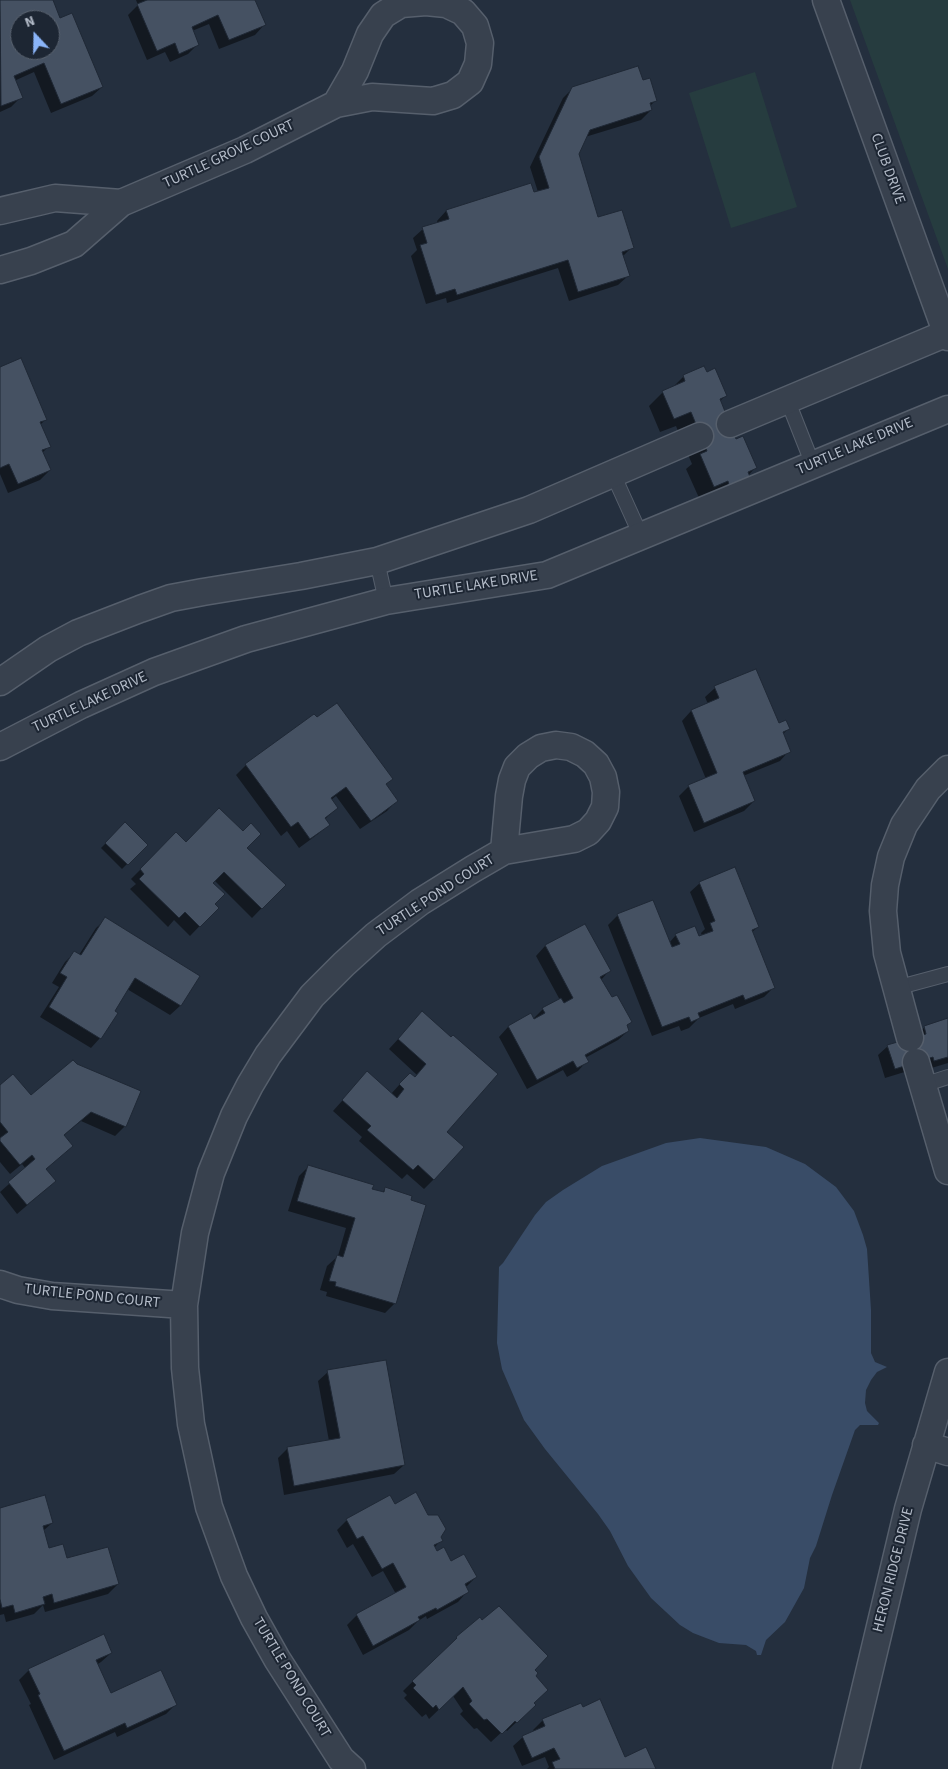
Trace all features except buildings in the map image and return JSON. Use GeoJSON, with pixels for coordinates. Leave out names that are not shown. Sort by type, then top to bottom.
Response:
{"type":"FeatureCollection","features":[{"type":"Feature","properties":{"kind":"street","name":"CLUB DRIVE"},"geometry":{"type":"LineString","coordinates":[[826,0],[947,335]]}},
{"type":"Feature","properties":{"kind":"street","name":"TURTLE GROVE COURT"},"geometry":{"type":"LineString","coordinates":[[0,270],[31,261],[74,244],[121,203],[245,150],[336,104],[372,97],[433,102],[453,95],[470,82],[478,64],[480,43],[475,26],[463,12],[446,4],[426,2],[401,4],[383,15],[370,34],[355,71],[336,104]]}},
{"type":"Feature","properties":{"kind":"street","name":"TURTLE GROVE COURT"},"geometry":{"type":"LineString","coordinates":[[0,211],[54,198],[121,203]]}},
{"type":"Feature","properties":{"kind":"street"},"geometry":{"type":"LineString","coordinates":[[730,424],[947,335]]}},
{"type":"Feature","properties":{"kind":"street","name":"TURTLE LAKE DRIVE"},"geometry":{"type":"LineString","coordinates":[[0,747],[80,705],[154,672],[255,637],[386,601],[547,575],[948,409]]}},
{"type":"Feature","properties":{"kind":"street"},"geometry":{"type":"LineString","coordinates":[[0,682],[48,649],[108,620],[163,601],[203,592],[377,561],[529,510],[700,436]]}},
{"type":"Feature","properties":{"kind":"street","name":"TURTLE POND COURT"},"geometry":{"type":"LineString","coordinates":[[345,1766],[258,1626],[234,1576],[218,1534],[202,1480],[191,1424],[185,1368],[184,1306],[195,1233],[212,1173],[234,1116],[268,1055],[312,996],[376,935],[420,902],[504,852],[574,839],[588,832],[598,821],[605,807],[606,792],[603,777],[596,764],[585,754],[571,748],[556,746],[541,748],[528,756],[518,767],[512,780],[504,852]]}},
{"type":"Feature","properties":{"kind":"street"},"geometry":{"type":"LineString","coordinates":[[948,769],[928,789],[904,825],[891,858],[885,885],[883,910],[887,953],[948,1171]]}},
{"type":"Feature","properties":{"kind":"street","name":"TURTLE POND COURT"},"geometry":{"type":"LineString","coordinates":[[0,1284],[18,1290],[52,1296],[184,1306]]}},
{"type":"Feature","properties":{"kind":"street","name":"HERON RIDGE DRIVE"},"geometry":{"type":"LineString","coordinates":[[846,1769],[908,1509],[937,1448],[948,1372]]}},
{"type":"Feature","properties":{"kind":"lane"},"geometry":{"type":"LineString","coordinates":[[787,400],[813,465]]}},
{"type":"Feature","properties":{"kind":"lane"},"geometry":{"type":"LineString","coordinates":[[613,474],[641,536]]}},
{"type":"Feature","properties":{"kind":"lane"},"geometry":{"type":"LineString","coordinates":[[377,561],[386,601]]}},
{"type":"Feature","properties":{"kind":"lane"},"geometry":{"type":"LineString","coordinates":[[896,988],[948,974]]}},
{"type":"Feature","properties":{"kind":"lane"},"geometry":{"type":"LineString","coordinates":[[916,1062],[948,1077]]}},
{"type":"Feature","properties":{"kind":"green space"},"geometry":{"type":"Polygon","coordinates":[[[850,0],[948,0],[948,269],[850,0]]]}},
{"type":"Feature","properties":{"kind":"green space"},"geometry":{"type":"Polygon","coordinates":[[[755,72],[797,207],[731,228],[689,93],[755,72]]]}},
{"type":"Feature","properties":{"kind":"water"},"geometry":{"type":"Polygon","coordinates":[[[700,1138],[766,1147],[805,1164],[836,1187],[854,1211],[867,1249],[871,1310],[871,1353],[875,1362],[887,1367],[877,1372],[866,1390],[865,1403],[867,1411],[879,1423],[878,1425],[860,1425],[855,1430],[816,1546],[810,1558],[804,1588],[785,1622],[766,1640],[761,1655],[757,1655],[756,1651],[746,1645],[719,1643],[693,1633],[680,1625],[651,1598],[628,1566],[610,1531],[598,1514],[524,1420],[502,1369],[497,1343],[499,1267],[546,1202],[602,1166],[666,1143],[700,1138]]]}}]}
